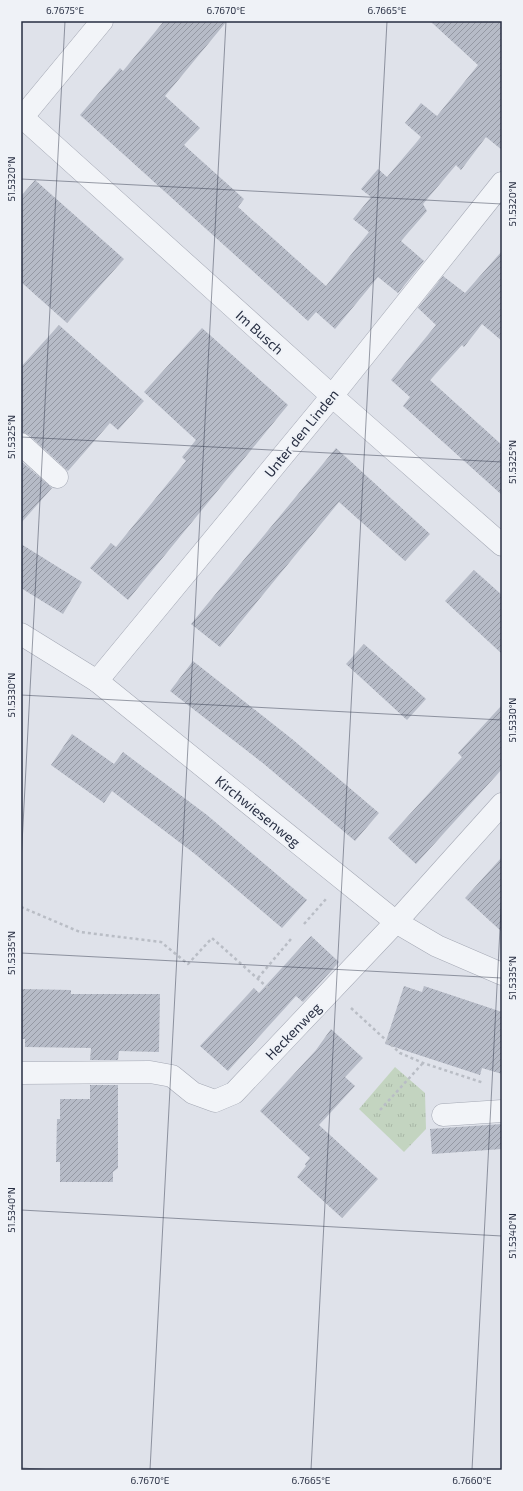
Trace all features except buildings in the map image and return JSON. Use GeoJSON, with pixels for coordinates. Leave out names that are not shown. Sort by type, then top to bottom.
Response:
{"type":"FeatureCollection","features":[{"type":"Feature","properties":{"kind":"street"},"geometry":{"type":"LineString","coordinates":[[21,117],[102,21]]}},
{"type":"Feature","properties":{"kind":"street","name":"Im Busch"},"geometry":{"type":"LineString","coordinates":[[21,117],[332,396],[502,545]]}},
{"type":"Feature","properties":{"kind":"street","name":"Unter den Linden"},"geometry":{"type":"LineString","coordinates":[[97,681],[332,396],[502,183]]}},
{"type":"Feature","properties":{"kind":"street"},"geometry":{"type":"LineString","coordinates":[[21,444],[57,477]]}},
{"type":"Feature","properties":{"kind":"street","name":"Kirchwiesenweg"},"geometry":{"type":"LineString","coordinates":[[21,634],[97,681],[396,922],[437,946],[502,974]]}},
{"type":"Feature","properties":{"kind":"street","name":"Heckenweg"},"geometry":{"type":"LineString","coordinates":[[21,1072],[150,1072],[172,1076],[193,1093],[215,1102],[234,1093],[396,922],[502,804]]}},
{"type":"Feature","properties":{"kind":"street"},"geometry":{"type":"LineString","coordinates":[[443,1115],[502,1111]]}},
{"type":"Feature","properties":{"kind":"path"},"geometry":{"type":"LineString","coordinates":[[304,924],[343,879]]}},
{"type":"Feature","properties":{"kind":"path"},"geometry":{"type":"LineString","coordinates":[[21,907],[80,932],[161,942],[188,964],[212,938],[276,995]]}},
{"type":"Feature","properties":{"kind":"path"},"geometry":{"type":"LineString","coordinates":[[258,978],[291,939]]}},
{"type":"Feature","properties":{"kind":"path"},"geometry":{"type":"LineString","coordinates":[[332,990],[400,1053],[423,1063],[484,1084]]}},
{"type":"Feature","properties":{"kind":"path"},"geometry":{"type":"LineString","coordinates":[[380,1110],[423,1063]]}},
{"type":"Feature","properties":{"kind":"green space"},"geometry":{"type":"Polygon","coordinates":[[[395,1067],[425,1093],[426,1129],[404,1152],[359,1109],[395,1067]]]}}]}
